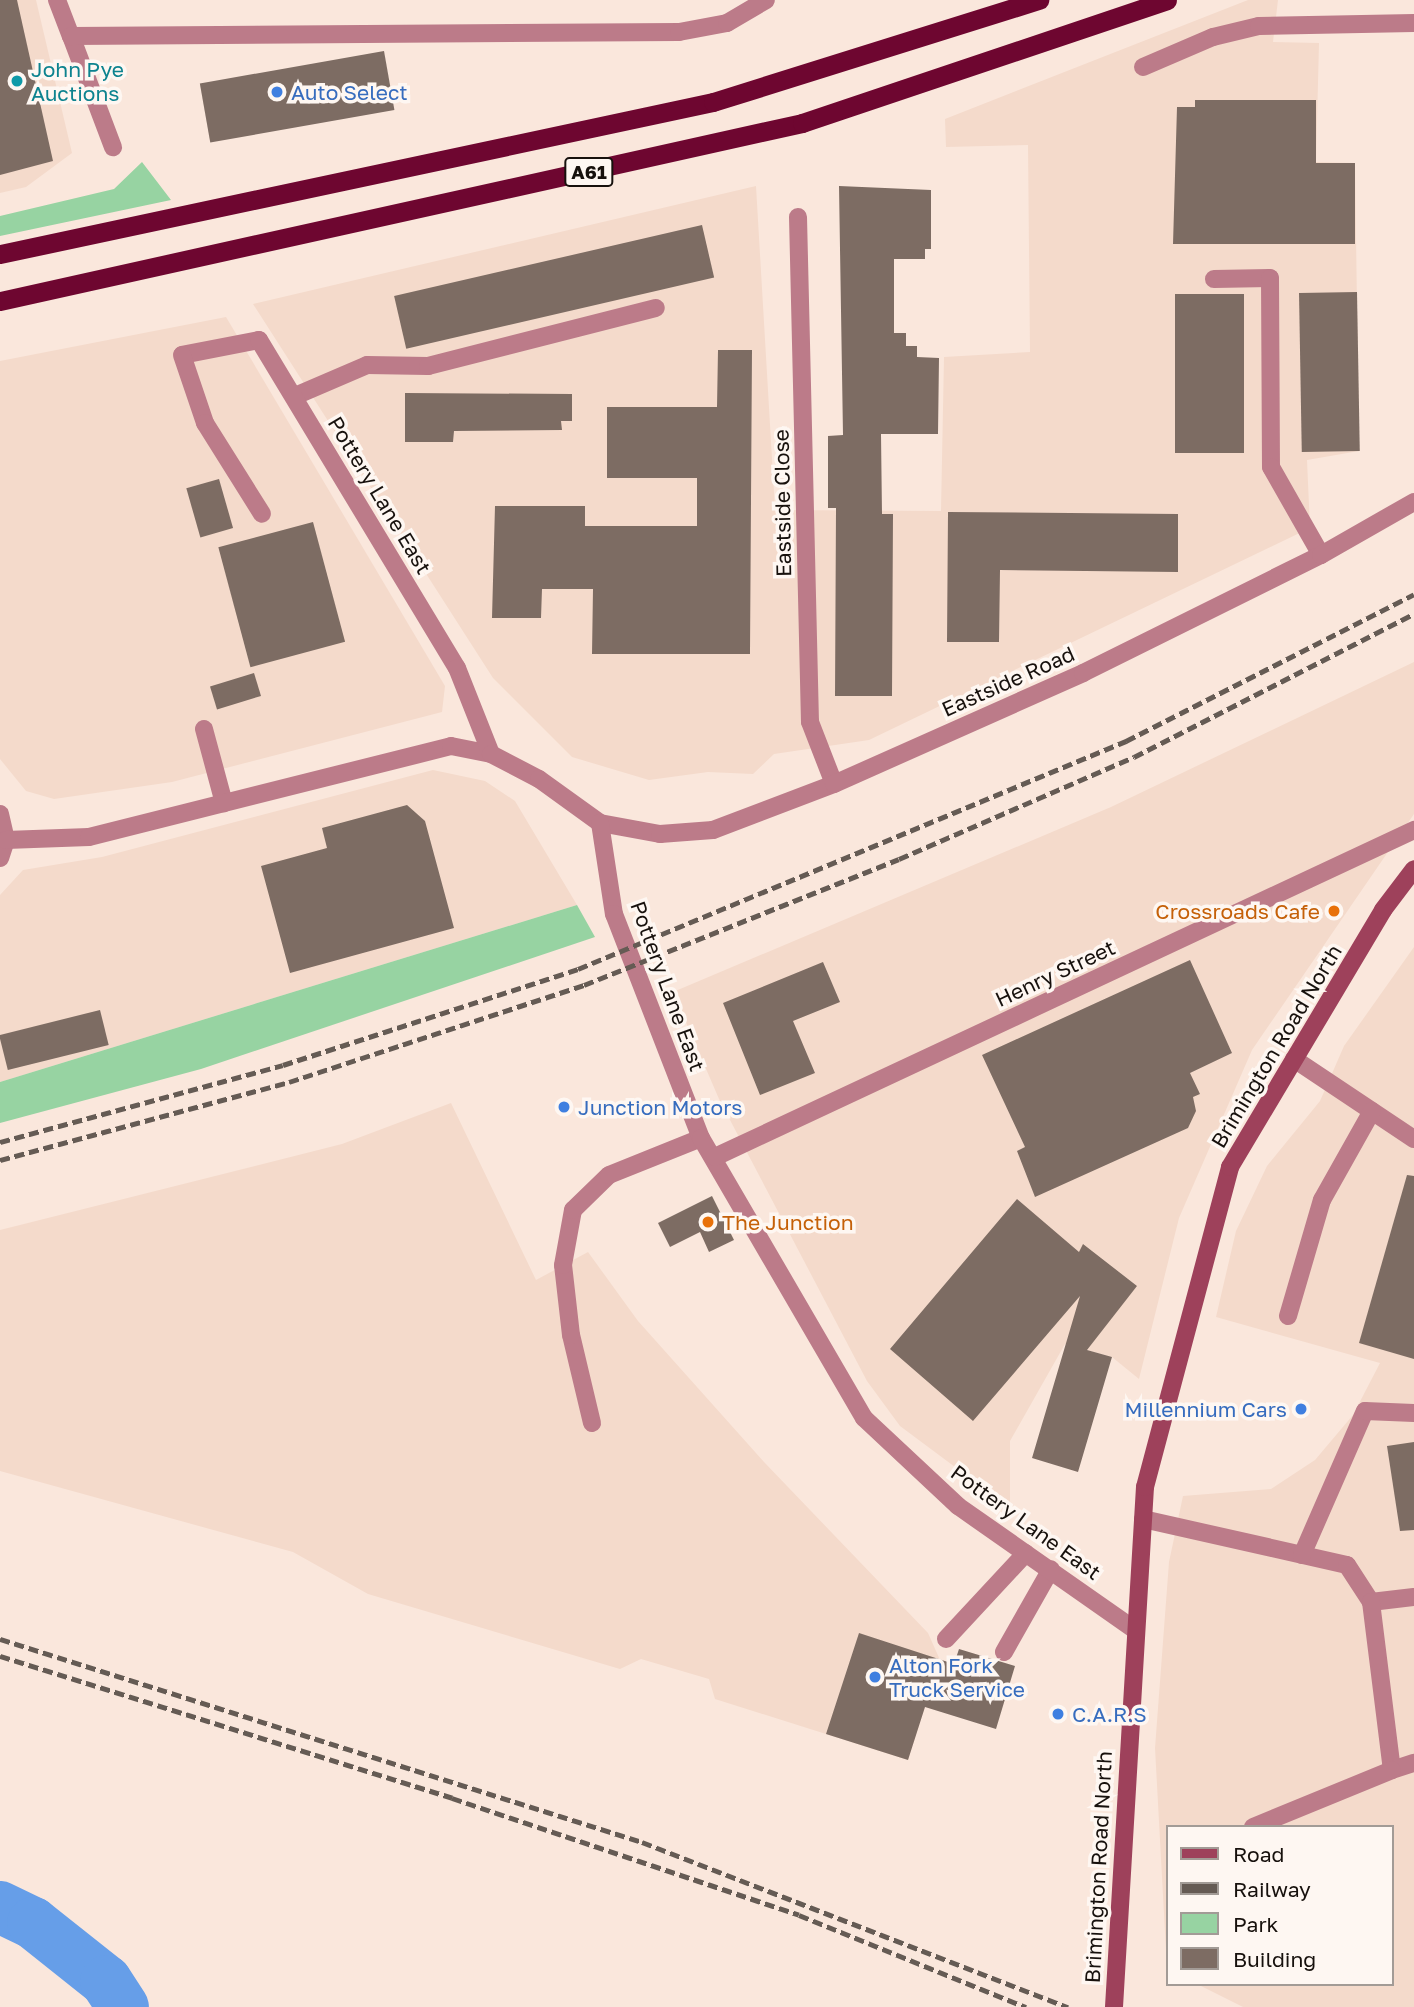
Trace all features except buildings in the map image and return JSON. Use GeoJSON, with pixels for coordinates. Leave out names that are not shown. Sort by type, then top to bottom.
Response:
{"type":"FeatureCollection","features":[{"type":"Feature","properties":{"kind":"highway","name":"A61"},"geometry":{"type":"LineString","coordinates":[[0,254],[713,102],[1039,0]]}},
{"type":"Feature","properties":{"kind":"highway","name":"A61"},"geometry":{"type":"LineString","coordinates":[[0,301],[802,123],[1167,0]]}},
{"type":"Feature","properties":{"kind":"main road","name":"Brimington Road North"},"geometry":{"type":"LineString","coordinates":[[1114,2007],[1145,1488],[1230,1167],[1294,1059],[1414,869]]}},
{"type":"Feature","properties":{"kind":"street"},"geometry":{"type":"LineString","coordinates":[[57,0],[113,146]]}},
{"type":"Feature","properties":{"kind":"street"},"geometry":{"type":"LineString","coordinates":[[71,36],[679,32],[727,23],[766,0]]}},
{"type":"Feature","properties":{"kind":"street"},"geometry":{"type":"LineString","coordinates":[[1143,67],[1213,37],[1259,26],[1414,23]]}},
{"type":"Feature","properties":{"kind":"street","name":"Eastside Close"},"geometry":{"type":"LineString","coordinates":[[798,217],[810,722],[834,784]]}},
{"type":"Feature","properties":{"kind":"street"},"geometry":{"type":"LineString","coordinates":[[1214,279],[1270,278],[1271,467],[1321,555]]}},
{"type":"Feature","properties":{"kind":"street"},"geometry":{"type":"LineString","coordinates":[[295,396],[367,365],[428,366],[656,308]]}},
{"type":"Feature","properties":{"kind":"street","name":"Pottery Lane East"},"geometry":{"type":"LineString","coordinates":[[262,514],[205,423],[182,355],[259,341],[295,396],[457,668],[491,754]]}},
{"type":"Feature","properties":{"kind":"street","name":"Eastside Road"},"geometry":{"type":"LineString","coordinates":[[600,823],[660,834],[713,830],[834,784],[1083,673],[1321,555],[1414,502]]}},
{"type":"Feature","properties":{"kind":"street"},"geometry":{"type":"LineString","coordinates":[[204,729],[224,803]]}},
{"type":"Feature","properties":{"kind":"street"},"geometry":{"type":"LineString","coordinates":[[6,840],[89,837],[451,746],[491,754],[538,779],[600,823]]}},
{"type":"Feature","properties":{"kind":"street"},"geometry":{"type":"LineString","coordinates":[[0,814],[6,840],[0,858]]}},
{"type":"Feature","properties":{"kind":"street","name":"Pottery Lane East"},"geometry":{"type":"LineString","coordinates":[[600,823],[614,914],[701,1138],[715,1157],[794,1306],[863,1418],[958,1506],[1135,1630]]}},
{"type":"Feature","properties":{"kind":"street","name":"Henry Street"},"geometry":{"type":"LineString","coordinates":[[715,1157],[1414,831]]}},
{"type":"Feature","properties":{"kind":"street"},"geometry":{"type":"LineString","coordinates":[[1294,1059],[1414,1139]]}},
{"type":"Feature","properties":{"kind":"street"},"geometry":{"type":"LineString","coordinates":[[1288,1316],[1322,1200],[1372,1111]]}},
{"type":"Feature","properties":{"kind":"street"},"geometry":{"type":"LineString","coordinates":[[592,1423],[571,1335],[563,1265],[573,1210],[609,1175],[701,1138]]}},
{"type":"Feature","properties":{"kind":"street"},"geometry":{"type":"LineString","coordinates":[[1302,1555],[1364,1411],[1414,1413]]}},
{"type":"Feature","properties":{"kind":"street"},"geometry":{"type":"LineString","coordinates":[[1143,1519],[1347,1564],[1371,1602],[1392,1770]]}},
{"type":"Feature","properties":{"kind":"street"},"geometry":{"type":"LineString","coordinates":[[946,1639],[1026,1553]]}},
{"type":"Feature","properties":{"kind":"street"},"geometry":{"type":"LineString","coordinates":[[1004,1652],[1051,1569]]}},
{"type":"Feature","properties":{"kind":"street"},"geometry":{"type":"LineString","coordinates":[[1371,1602],[1414,1597]]}},
{"type":"Feature","properties":{"kind":"street"},"geometry":{"type":"LineString","coordinates":[[1259,1825],[1414,1763]]}},
{"type":"Feature","properties":{"kind":"shaded area","name":"John Pye Auctions"},"geometry":{"type":"Polygon","coordinates":[[[0,0],[36,0],[72,153],[26,187],[0,193],[0,0]]]}},
{"type":"Feature","properties":{"kind":"shaded area"},"geometry":{"type":"Polygon","coordinates":[[[1248,0],[1278,0],[1273,42],[1319,43],[1316,162],[1355,163],[1359,451],[1307,460],[1310,528],[869,740],[774,754],[753,774],[708,772],[649,780],[572,757],[493,678],[253,304],[756,186],[775,510],[941,511],[944,357],[1030,352],[1028,145],[946,147],[945,119],[1248,0]]]}},
{"type":"Feature","properties":{"kind":"shaded area"},"geometry":{"type":"Polygon","coordinates":[[[226,317],[445,686],[442,712],[172,782],[54,799],[26,791],[0,759],[0,361],[226,317]]]}},
{"type":"Feature","properties":{"kind":"shaded area"},"geometry":{"type":"Polygon","coordinates":[[[1414,662],[1414,814],[1252,1050],[1179,1218],[1139,1379],[1112,1357],[1065,1344],[1010,1441],[1010,1508],[900,1426],[867,1381],[719,1099],[673,992],[1111,807],[1414,662]]]}},
{"type":"Feature","properties":{"kind":"shaded area"},"geometry":{"type":"Polygon","coordinates":[[[433,770],[485,781],[515,801],[577,905],[0,1082],[0,895],[23,870],[102,857],[433,770]]]}},
{"type":"Feature","properties":{"kind":"shaded area"},"geometry":{"type":"Polygon","coordinates":[[[1414,947],[1414,2007],[1243,2007],[1201,1986],[1393,1986],[1393,1825],[1166,1825],[1166,1951],[1155,1748],[1169,1562],[1183,1496],[1271,1489],[1315,1460],[1353,1415],[1380,1363],[1216,1317],[1236,1231],[1267,1166],[1320,1101],[1344,1046],[1414,947]]]}},
{"type":"Feature","properties":{"kind":"shaded area"},"geometry":{"type":"Polygon","coordinates":[[[451,1103],[536,1280],[588,1252],[638,1321],[764,1462],[928,1633],[940,1660],[908,1760],[715,1699],[709,1679],[641,1659],[620,1669],[368,1594],[293,1552],[0,1471],[0,1230],[342,1144],[451,1103]]]}},
{"type":"Feature","properties":{"kind":"green space"},"geometry":{"type":"Polygon","coordinates":[[[142,162],[171,200],[0,236],[0,216],[114,189],[142,162]]]}},
{"type":"Feature","properties":{"kind":"green space"},"geometry":{"type":"Polygon","coordinates":[[[577,905],[595,937],[201,1069],[0,1123],[0,1082],[577,905]]]}},
{"type":"Feature","properties":{"kind":"waterway"},"geometry":{"type":"LineString","coordinates":[[0,1907],[33,1923],[106,1981],[123,2007]]}},
{"type":"Feature","properties":{"kind":"railway"},"geometry":{"type":"LineString","coordinates":[[0,1142],[283,1065],[578,969],[1126,741],[1414,594]]}},
{"type":"Feature","properties":{"kind":"railway"},"geometry":{"type":"LineString","coordinates":[[0,1160],[289,1082],[584,985],[899,859],[1134,757],[1414,614]]}},
{"type":"Feature","properties":{"kind":"railway"},"geometry":{"type":"LineString","coordinates":[[0,1639],[642,1842],[1068,2007]]}},
{"type":"Feature","properties":{"kind":"railway"},"geometry":{"type":"LineString","coordinates":[[0,1656],[452,1798],[799,1915],[1026,2007]]}},
{"type":"Feature","properties":{"kind":"place","name":"John Pye Auctions"},"geometry":{"type":"Point","coordinates":[17,81]}},
{"type":"Feature","properties":{"kind":"place","name":"Auto Select"},"geometry":{"type":"Point","coordinates":[277,92]}},
{"type":"Feature","properties":{"kind":"place","name":"Crossroads Cafe"},"geometry":{"type":"Point","coordinates":[1334,911]}},
{"type":"Feature","properties":{"kind":"place","name":"Junction Motors"},"geometry":{"type":"Point","coordinates":[564,1107]}},
{"type":"Feature","properties":{"kind":"place","name":"The Junction"},"geometry":{"type":"Point","coordinates":[708,1222]}},
{"type":"Feature","properties":{"kind":"place","name":"Millennium Cars"},"geometry":{"type":"Point","coordinates":[1301,1409]}},
{"type":"Feature","properties":{"kind":"place","name":"Alton Fork Truck Service"},"geometry":{"type":"Point","coordinates":[875,1677]}},
{"type":"Feature","properties":{"kind":"place","name":"C.A.R.S"},"geometry":{"type":"Point","coordinates":[1058,1714]}}]}
